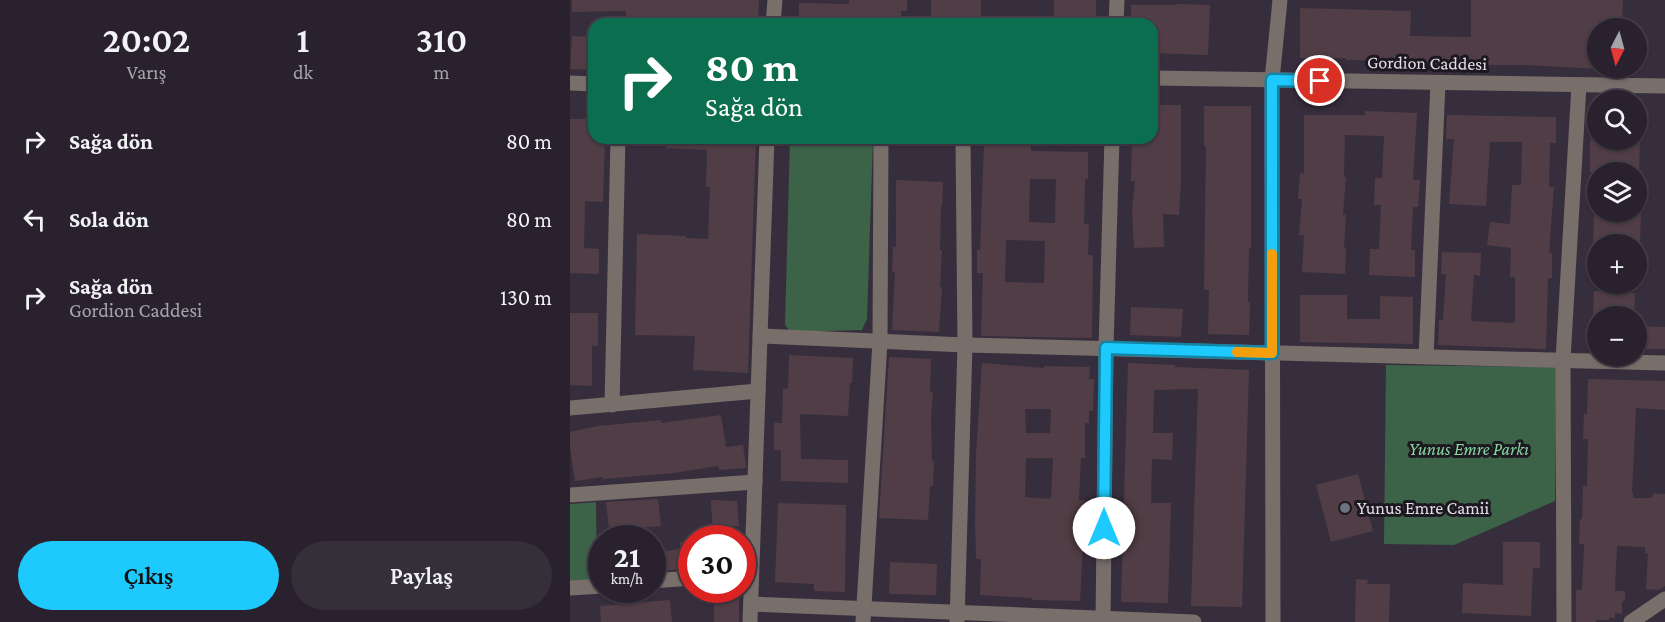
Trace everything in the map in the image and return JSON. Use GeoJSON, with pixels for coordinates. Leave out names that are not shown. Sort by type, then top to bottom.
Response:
{"type":"FeatureCollection","features":[{"type":"Feature","properties":{"kind":"street"},"geometry":{"type":"LineString","coordinates":[[774,18],[775,0]]}},
{"type":"Feature","properties":{"kind":"street"},"geometry":{"type":"LineString","coordinates":[[1116,18],[1117,0]]}},
{"type":"Feature","properties":{"kind":"street"},"geometry":{"type":"LineString","coordinates":[[1273,622],[1272,80],[1280,0]]}},
{"type":"Feature","properties":{"kind":"street","name":"Gordion Caddesi"},"geometry":{"type":"LineString","coordinates":[[1158,78],[1665,86]]}},
{"type":"Feature","properties":{"kind":"street"},"geometry":{"type":"LineString","coordinates":[[1426,357],[1438,82]]}},
{"type":"Feature","properties":{"kind":"street"},"geometry":{"type":"LineString","coordinates":[[570,83],[588,84]]}},
{"type":"Feature","properties":{"kind":"street"},"geometry":{"type":"LineString","coordinates":[[1564,622],[1563,360],[1579,85]]}},
{"type":"Feature","properties":{"kind":"street"},"geometry":{"type":"LineString","coordinates":[[612,405],[618,144]]}},
{"type":"Feature","properties":{"kind":"street"},"geometry":{"type":"LineString","coordinates":[[751,525],[755,482],[766,144]]}},
{"type":"Feature","properties":{"kind":"street"},"geometry":{"type":"LineString","coordinates":[[863,615],[880,342],[881,144]]}},
{"type":"Feature","properties":{"kind":"street"},"geometry":{"type":"LineString","coordinates":[[957,617],[965,345],[963,144]]}},
{"type":"Feature","properties":{"kind":"street"},"geometry":{"type":"LineString","coordinates":[[1103,620],[1106,348],[1112,144]]}},
{"type":"Feature","properties":{"kind":"street"},"geometry":{"type":"LineString","coordinates":[[760,336],[965,345],[1665,363]]}},
{"type":"Feature","properties":{"kind":"street"},"geometry":{"type":"LineString","coordinates":[[570,408],[758,391]]}},
{"type":"Feature","properties":{"kind":"street"},"geometry":{"type":"LineString","coordinates":[[570,495],[755,482]]}},
{"type":"Feature","properties":{"kind":"street"},"geometry":{"type":"LineString","coordinates":[[570,588],[588,587]]}},
{"type":"Feature","properties":{"kind":"street"},"geometry":{"type":"LineString","coordinates":[[750,622],[751,604],[863,615],[1194,622]]}},
{"type":"Feature","properties":{"kind":"street"},"geometry":{"type":"LineString","coordinates":[[1631,622],[1663,605]]}},
{"type":"Feature","properties":{"kind":"green space"},"geometry":{"type":"Polygon","coordinates":[[[790,144],[873,144],[867,319],[862,330],[790,332],[785,325],[790,144]]]}},
{"type":"Feature","properties":{"kind":"green space","name":"Yunus Emre Parkı"},"geometry":{"type":"Polygon","coordinates":[[[1386,365],[1557,367],[1555,501],[1454,545],[1384,544],[1386,365]]]}},
{"type":"Feature","properties":{"kind":"green space"},"geometry":{"type":"Polygon","coordinates":[[[596,502],[596,525],[588,525],[588,580],[570,581],[570,504],[596,502]]]}},
{"type":"Feature","properties":{"kind":"building"},"geometry":{"type":"Polygon","coordinates":[[[572,0],[759,0],[758,18],[626,17],[626,11],[572,12],[572,0]]]}},
{"type":"Feature","properties":{"kind":"building"},"geometry":{"type":"Polygon","coordinates":[[[849,0],[907,0],[907,11],[901,11],[901,18],[799,18],[799,3],[849,4],[849,0]]]}},
{"type":"Feature","properties":{"kind":"building"},"geometry":{"type":"Polygon","coordinates":[[[931,0],[981,0],[981,18],[931,18],[931,0]]]}},
{"type":"Feature","properties":{"kind":"building"},"geometry":{"type":"Polygon","coordinates":[[[1054,0],[1096,0],[1096,18],[1054,18],[1054,0]]]}},
{"type":"Feature","properties":{"kind":"building"},"geometry":{"type":"Polygon","coordinates":[[[1471,0],[1623,0],[1622,18],[1587,18],[1587,68],[1528,65],[1420,65],[1420,63],[1346,60],[1346,58],[1300,58],[1300,8],[1411,11],[1410,36],[1471,37],[1471,0]]]}},
{"type":"Feature","properties":{"kind":"building"},"geometry":{"type":"Polygon","coordinates":[[[1131,5],[1210,5],[1208,55],[1158,53],[1158,18],[1131,18],[1131,5]]]}},
{"type":"Feature","properties":{"kind":"building"},"geometry":{"type":"Polygon","coordinates":[[[572,36],[588,37],[588,70],[570,69],[572,36]]]}},
{"type":"Feature","properties":{"kind":"building"},"geometry":{"type":"Polygon","coordinates":[[[1158,105],[1181,105],[1179,215],[1163,214],[1164,247],[1134,248],[1132,211],[1135,181],[1131,181],[1132,144],[1158,144],[1158,105]]]}},
{"type":"Feature","properties":{"kind":"building"},"geometry":{"type":"Polygon","coordinates":[[[1204,106],[1251,106],[1249,335],[1208,334],[1209,290],[1204,290],[1206,146],[1204,146],[1204,106]]]}},
{"type":"Feature","properties":{"kind":"building"},"geometry":{"type":"Polygon","coordinates":[[[1365,111],[1417,113],[1413,180],[1420,180],[1418,207],[1413,207],[1411,250],[1415,250],[1415,277],[1369,275],[1370,249],[1379,249],[1381,205],[1374,205],[1375,178],[1382,178],[1384,136],[1345,135],[1344,177],[1346,177],[1343,215],[1346,215],[1345,274],[1302,272],[1304,235],[1299,235],[1302,199],[1298,199],[1300,173],[1304,174],[1304,115],[1365,115],[1365,111]]]}},
{"type":"Feature","properties":{"kind":"building"},"geometry":{"type":"Polygon","coordinates":[[[1447,115],[1556,117],[1556,143],[1550,143],[1549,187],[1554,187],[1549,253],[1552,253],[1552,278],[1548,278],[1546,349],[1438,345],[1439,320],[1443,320],[1446,274],[1441,274],[1442,252],[1481,253],[1480,276],[1474,275],[1471,321],[1515,323],[1515,277],[1510,277],[1511,248],[1487,245],[1490,222],[1510,224],[1512,185],[1521,185],[1522,142],[1490,142],[1486,206],[1449,204],[1454,139],[1446,139],[1447,115]]]}},
{"type":"Feature","properties":{"kind":"building"},"geometry":{"type":"Polygon","coordinates":[[[570,119],[588,119],[588,144],[605,144],[603,202],[585,201],[584,248],[599,249],[599,274],[570,273],[570,119]]]}},
{"type":"Feature","properties":{"kind":"building"},"geometry":{"type":"Polygon","coordinates":[[[666,144],[756,144],[748,373],[693,370],[695,336],[635,335],[637,234],[708,239],[710,187],[706,187],[707,150],[666,148],[666,144]]]}},
{"type":"Feature","properties":{"kind":"building"},"geometry":{"type":"Polygon","coordinates":[[[984,144],[1031,145],[1031,151],[1088,152],[1084,224],[1089,224],[1088,255],[1093,255],[1092,338],[981,336],[983,273],[977,273],[977,250],[980,250],[984,144]],[[1030,179],[1029,222],[1055,223],[1056,179],[1030,179]],[[1006,240],[1005,282],[1044,283],[1045,241],[1006,240]]]}},
{"type":"Feature","properties":{"kind":"building"},"geometry":{"type":"Polygon","coordinates":[[[1590,150],[1640,150],[1639,162],[1590,162],[1590,150]]]}},
{"type":"Feature","properties":{"kind":"building"},"geometry":{"type":"Polygon","coordinates":[[[896,180],[943,182],[939,332],[892,330],[896,180]]]}},
{"type":"Feature","properties":{"kind":"building"},"geometry":{"type":"Polygon","coordinates":[[[1594,222],[1641,222],[1640,234],[1593,234],[1594,222]]]}},
{"type":"Feature","properties":{"kind":"building"},"geometry":{"type":"Polygon","coordinates":[[[1594,294],[1635,294],[1634,306],[1593,306],[1594,294]]]}},
{"type":"Feature","properties":{"kind":"building"},"geometry":{"type":"Polygon","coordinates":[[[1300,295],[1347,295],[1347,319],[1380,319],[1380,296],[1413,297],[1413,344],[1300,342],[1300,295]]]}},
{"type":"Feature","properties":{"kind":"building"},"geometry":{"type":"Polygon","coordinates":[[[1131,307],[1183,309],[1181,337],[1130,335],[1131,307]]]}},
{"type":"Feature","properties":{"kind":"building"},"geometry":{"type":"Polygon","coordinates":[[[570,313],[598,313],[598,346],[592,346],[592,386],[570,385],[570,313]]]}},
{"type":"Feature","properties":{"kind":"building"},"geometry":{"type":"Polygon","coordinates":[[[1647,326],[1665,327],[1665,349],[1647,349],[1647,326]]]}},
{"type":"Feature","properties":{"kind":"building"},"geometry":{"type":"Polygon","coordinates":[[[789,355],[853,358],[848,416],[800,414],[801,459],[848,460],[848,483],[781,481],[781,450],[774,450],[774,423],[782,423],[783,388],[788,389],[789,355]]]}},
{"type":"Feature","properties":{"kind":"building"},"geometry":{"type":"Polygon","coordinates":[[[889,357],[931,359],[932,461],[934,461],[928,520],[879,518],[889,357]]]}},
{"type":"Feature","properties":{"kind":"building"},"geometry":{"type":"Polygon","coordinates":[[[982,363],[1044,368],[1044,366],[1090,367],[1089,379],[1094,379],[1093,411],[1089,411],[1089,423],[1085,423],[1085,458],[1081,458],[1079,500],[1085,500],[1080,601],[1032,600],[1032,598],[980,595],[981,559],[976,559],[976,454],[982,363]],[[1025,409],[1026,433],[1050,433],[1051,409],[1025,409]],[[1026,458],[1025,497],[1051,499],[1053,458],[1026,458]]]}},
{"type":"Feature","properties":{"kind":"building"},"geometry":{"type":"Polygon","coordinates":[[[1128,363],[1249,370],[1242,607],[1191,606],[1198,389],[1154,390],[1153,433],[1173,433],[1172,460],[1152,459],[1151,503],[1171,503],[1168,603],[1121,602],[1128,363]]]}},
{"type":"Feature","properties":{"kind":"building"},"geometry":{"type":"Polygon","coordinates":[[[1588,379],[1665,381],[1665,410],[1636,408],[1632,493],[1633,498],[1652,498],[1653,493],[1665,494],[1665,586],[1659,590],[1646,589],[1648,554],[1645,553],[1645,547],[1617,546],[1615,591],[1625,591],[1622,614],[1615,613],[1615,618],[1609,618],[1609,620],[1576,622],[1576,590],[1582,590],[1584,544],[1579,544],[1583,486],[1587,486],[1588,439],[1583,439],[1584,414],[1587,414],[1588,379]]]}},
{"type":"Feature","properties":{"kind":"building"},"geometry":{"type":"Polygon","coordinates":[[[721,415],[726,447],[743,445],[746,468],[719,470],[718,466],[674,473],[575,481],[570,432],[598,426],[661,420],[661,423],[721,415]]]}},
{"type":"Feature","properties":{"kind":"building","name":"Yunus Emre Camii"},"geometry":{"type":"Polygon","coordinates":[[[1358,474],[1373,531],[1331,542],[1316,485],[1358,474]]]}},
{"type":"Feature","properties":{"kind":"building"},"geometry":{"type":"Polygon","coordinates":[[[658,499],[661,525],[608,525],[606,502],[658,499]]]}},
{"type":"Feature","properties":{"kind":"building"},"geometry":{"type":"Polygon","coordinates":[[[711,500],[737,501],[739,525],[712,525],[711,500]]]}},
{"type":"Feature","properties":{"kind":"building"},"geometry":{"type":"Polygon","coordinates":[[[778,503],[846,505],[845,592],[814,591],[814,584],[775,582],[778,503]]]}},
{"type":"Feature","properties":{"kind":"building"},"geometry":{"type":"Polygon","coordinates":[[[1503,542],[1540,542],[1540,568],[1533,568],[1531,616],[1462,613],[1463,583],[1503,585],[1503,542]]]}},
{"type":"Feature","properties":{"kind":"building"},"geometry":{"type":"Polygon","coordinates":[[[678,549],[678,569],[666,571],[666,551],[678,549]]]}},
{"type":"Feature","properties":{"kind":"building"},"geometry":{"type":"Polygon","coordinates":[[[890,562],[937,564],[936,595],[889,594],[890,562]]]}},
{"type":"Feature","properties":{"kind":"building"},"geometry":{"type":"Polygon","coordinates":[[[1356,579],[1368,580],[1367,584],[1390,584],[1389,622],[1355,622],[1356,579]]]}},
{"type":"Feature","properties":{"kind":"building"},"geometry":{"type":"Polygon","coordinates":[[[666,600],[670,600],[672,622],[601,622],[600,606],[666,603],[666,600]]]}},
{"type":"Feature","properties":{"kind":"building"},"geometry":{"type":"Polygon","coordinates":[[[714,603],[739,603],[739,622],[714,622],[714,603]]]}},
{"type":"Feature","properties":{"kind":"slow traffic"},"geometry":{"type":"LineString","coordinates":[[1237,352],[1272,353],[1272,254]]}},
{"type":"Feature","properties":{"kind":"place","name":"Yunus Emre Camii"},"geometry":{"type":"Point","coordinates":[1345,508]}},
{"type":"Feature","properties":{"kind":"route"},"geometry":{"type":"LineString","coordinates":[[1104,528],[1106,348],[1272,353],[1272,80],[1320,81]]}}]}
